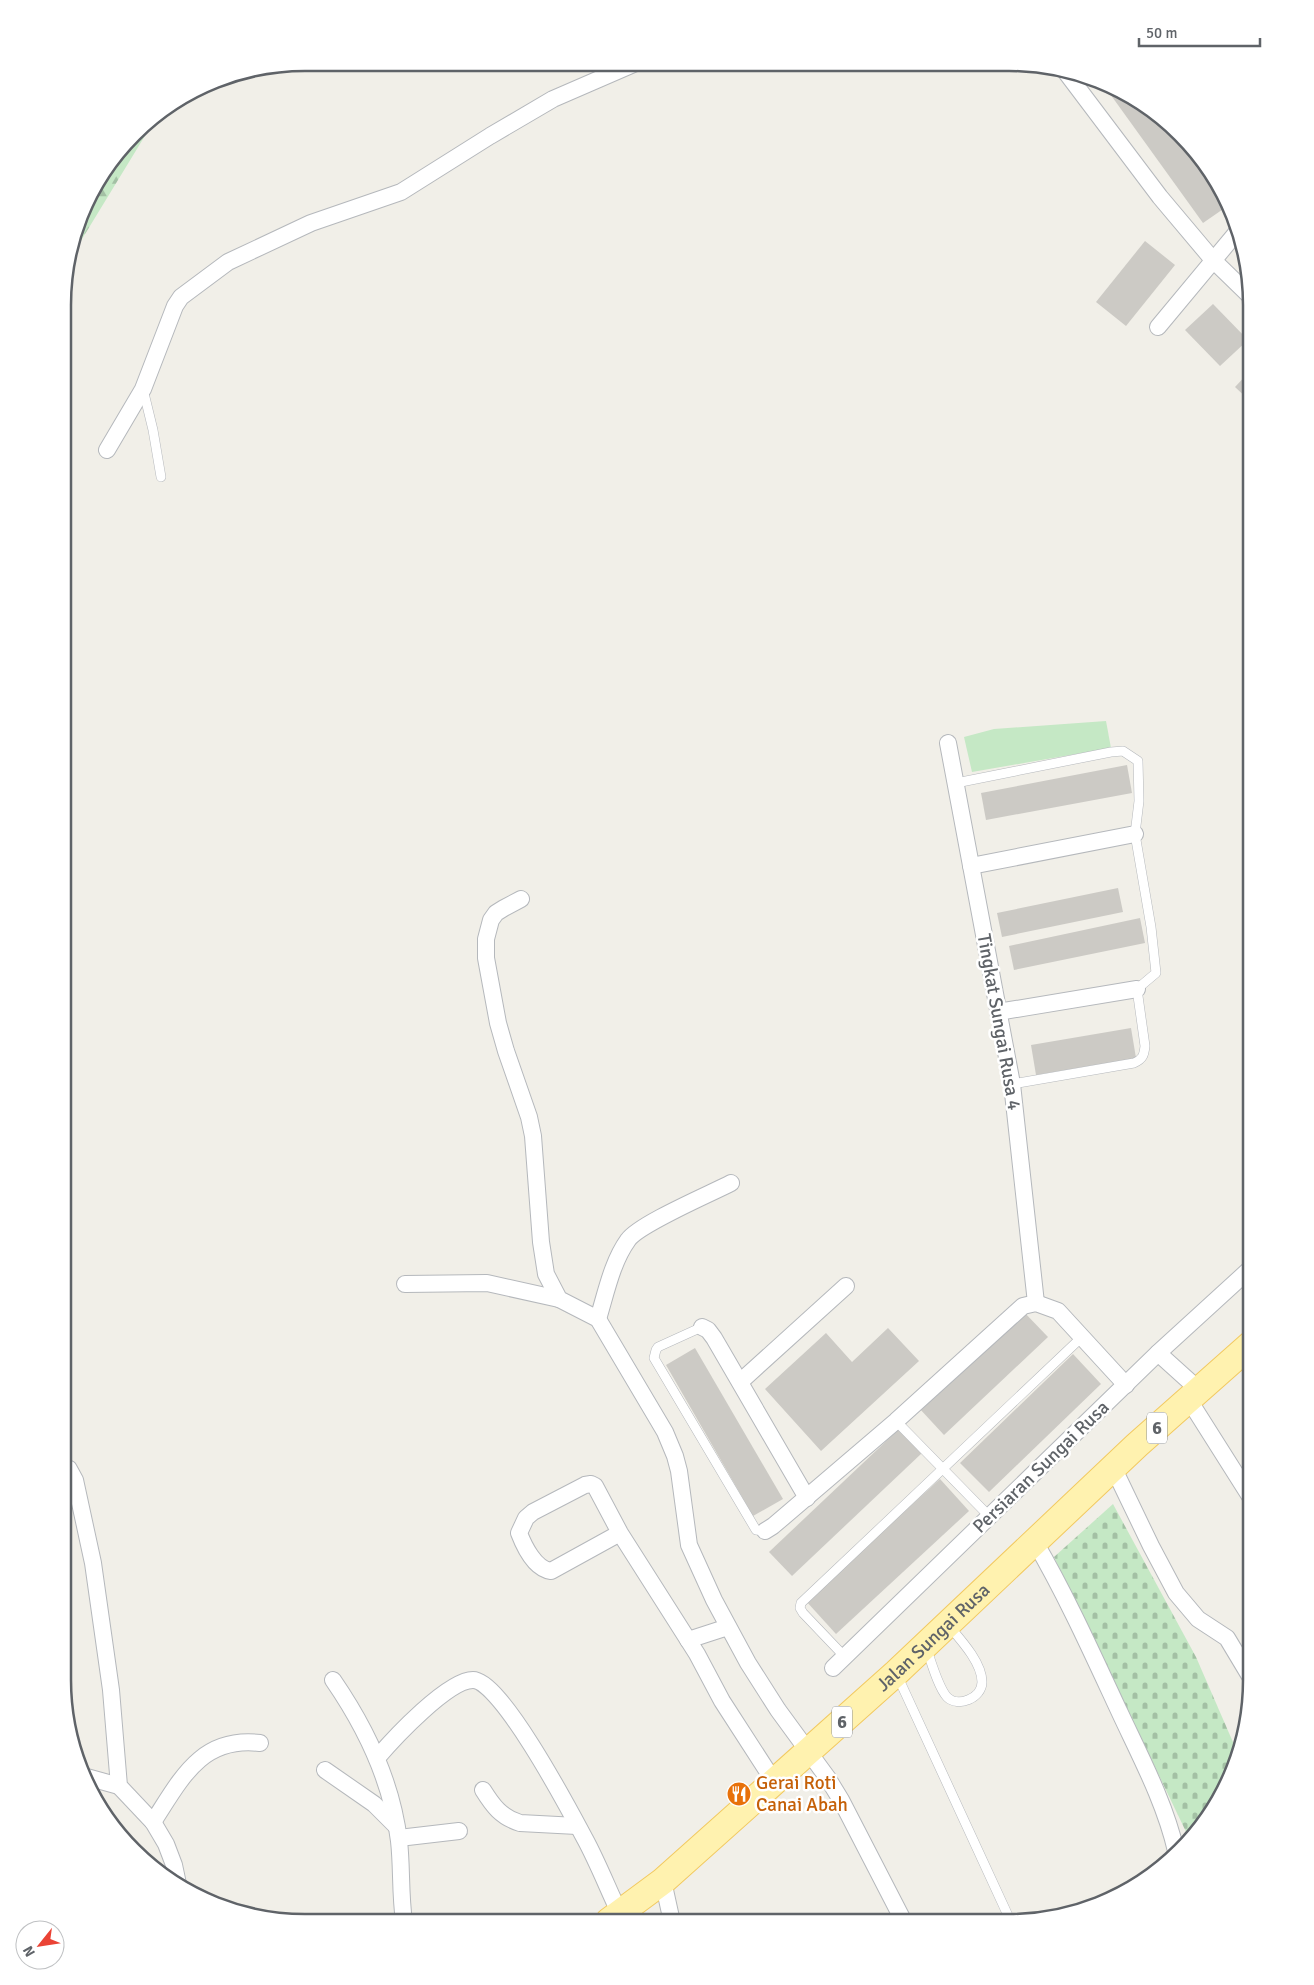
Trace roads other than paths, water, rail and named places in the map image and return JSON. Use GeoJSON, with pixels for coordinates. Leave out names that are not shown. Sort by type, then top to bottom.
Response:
{"type":"FeatureCollection","features":[{"type":"Feature","properties":{"kind":"main road","name":"Jalan Sungai Rusa"},"geometry":{"type":"LineString","coordinates":[[619,1914],[663,1881],[809,1752],[896,1673],[1113,1467],[1243,1351]]}},
{"type":"Feature","properties":{"kind":"street"},"geometry":{"type":"LineString","coordinates":[[107,450],[143,389],[175,306],[181,297],[228,262],[311,223],[401,192],[553,99],[619,71]]}},
{"type":"Feature","properties":{"kind":"street"},"geometry":{"type":"LineString","coordinates":[[1072,80],[1160,197],[1212,260],[1242,288]]}},
{"type":"Feature","properties":{"kind":"street"},"geometry":{"type":"LineString","coordinates":[[1158,327],[1232,237]]}},
{"type":"Feature","properties":{"kind":"street","name":"Tingkat Sungai Rusa 4"},"geometry":{"type":"LineString","coordinates":[[948,743],[1012,1084],[1036,1303]]}},
{"type":"Feature","properties":{"kind":"street"},"geometry":{"type":"LineString","coordinates":[[971,866],[1134,834]]}},
{"type":"Feature","properties":{"kind":"street"},"geometry":{"type":"LineString","coordinates":[[521,900],[496,913],[491,920],[486,939],[486,958],[498,1023],[526,1108],[533,1136],[541,1242],[546,1274],[558,1299]]}},
{"type":"Feature","properties":{"kind":"street"},"geometry":{"type":"LineString","coordinates":[[998,1012],[1137,989]]}},
{"type":"Feature","properties":{"kind":"street"},"geometry":{"type":"LineString","coordinates":[[598,1319],[620,1252],[629,1238],[654,1222],[731,1183]]}},
{"type":"Feature","properties":{"kind":"street","name":"Persiaran Sungai Rusa"},"geometry":{"type":"LineString","coordinates":[[833,1668],[1158,1353],[1243,1275]]}},
{"type":"Feature","properties":{"kind":"street"},"geometry":{"type":"LineString","coordinates":[[405,1284],[487,1283],[558,1299],[598,1319],[665,1432],[675,1456],[682,1485],[689,1545],[728,1627],[778,1710],[841,1800],[900,1914]]}},
{"type":"Feature","properties":{"kind":"street"},"geometry":{"type":"LineString","coordinates":[[740,1382],[846,1286]]}},
{"type":"Feature","properties":{"kind":"street"},"geometry":{"type":"LineString","coordinates":[[765,1531],[807,1498],[896,1421],[1019,1309],[1029,1304],[1036,1303],[1058,1311],[1126,1385]]}},
{"type":"Feature","properties":{"kind":"street"},"geometry":{"type":"LineString","coordinates":[[702,1327],[708,1330],[714,1338],[807,1498]]}},
{"type":"Feature","properties":{"kind":"street"},"geometry":{"type":"LineString","coordinates":[[1158,1353],[1194,1395],[1243,1484]]}},
{"type":"Feature","properties":{"kind":"street"},"geometry":{"type":"LineString","coordinates":[[1113,1467],[1158,1561],[1176,1593],[1198,1619],[1227,1638],[1243,1664]]}},
{"type":"Feature","properties":{"kind":"street"},"geometry":{"type":"LineString","coordinates":[[71,1473],[75,1480],[93,1563],[111,1690],[118,1786]]}},
{"type":"Feature","properties":{"kind":"street"},"geometry":{"type":"LineString","coordinates":[[620,1533],[551,1571],[542,1568],[536,1562],[519,1533],[526,1518],[533,1512],[578,1488],[591,1484],[598,1489],[620,1533],[688,1640],[722,1701],[774,1782]]}},
{"type":"Feature","properties":{"kind":"street"},"geometry":{"type":"LineString","coordinates":[[1035,1542],[1058,1581],[1144,1765],[1170,1825],[1174,1844]]}},
{"type":"Feature","properties":{"kind":"street"},"geometry":{"type":"LineString","coordinates":[[688,1640],[728,1627]]}},
{"type":"Feature","properties":{"kind":"street"},"geometry":{"type":"LineString","coordinates":[[333,1680],[362,1725],[377,1758],[390,1800],[397,1832],[403,1914]]}},
{"type":"Feature","properties":{"kind":"street"},"geometry":{"type":"LineString","coordinates":[[377,1758],[409,1724],[454,1686],[464,1682],[480,1681],[491,1689],[505,1704],[555,1784],[592,1854],[613,1914]]}},
{"type":"Feature","properties":{"kind":"street"},"geometry":{"type":"LineString","coordinates":[[154,1822],[186,1773],[201,1758],[226,1745],[248,1742],[260,1744]]}},
{"type":"Feature","properties":{"kind":"street"},"geometry":{"type":"LineString","coordinates":[[325,1770],[374,1804],[397,1832]]}},
{"type":"Feature","properties":{"kind":"street"},"geometry":{"type":"LineString","coordinates":[[93,1779],[118,1786],[154,1822],[166,1844],[176,1875]]}},
{"type":"Feature","properties":{"kind":"street"},"geometry":{"type":"LineString","coordinates":[[483,1790],[499,1812],[513,1821],[577,1826]]}},
{"type":"Feature","properties":{"kind":"street"},"geometry":{"type":"LineString","coordinates":[[397,1832],[459,1831]]}},
{"type":"Feature","properties":{"kind":"street"},"geometry":{"type":"LineString","coordinates":[[663,1881],[670,1914]]}},
{"type":"Feature","properties":{"kind":"lane"},"geometry":{"type":"LineString","coordinates":[[143,389],[153,430],[161,478]]}},
{"type":"Feature","properties":{"kind":"lane"},"geometry":{"type":"LineString","coordinates":[[956,783],[1111,752],[1123,751],[1138,761],[1139,801],[1134,834],[1151,927],[1156,973],[1137,989],[1145,1046],[1144,1055],[1140,1060],[1012,1084]]}},
{"type":"Feature","properties":{"kind":"lane"},"geometry":{"type":"LineString","coordinates":[[702,1327],[658,1347],[654,1358],[756,1530],[765,1531]]}},
{"type":"Feature","properties":{"kind":"lane"},"geometry":{"type":"LineString","coordinates":[[844,1656],[803,1613],[800,1608],[801,1602],[1083,1336]]}},
{"type":"Feature","properties":{"kind":"lane"},"geometry":{"type":"LineString","coordinates":[[896,1421],[990,1517]]}},
{"type":"Feature","properties":{"kind":"lane"},"geometry":{"type":"LineString","coordinates":[[925,1644],[942,1689],[947,1697],[954,1702],[962,1702],[969,1700],[977,1694],[982,1682],[980,1672],[963,1642],[946,1624]]}},
{"type":"Feature","properties":{"kind":"lane"},"geometry":{"type":"LineString","coordinates":[[896,1673],[1007,1914]]}},
{"type":"Feature","properties":{"kind":"place","name":"Gerai Roti Canai Abah"},"geometry":{"type":"Point","coordinates":[739,1794]}}]}
